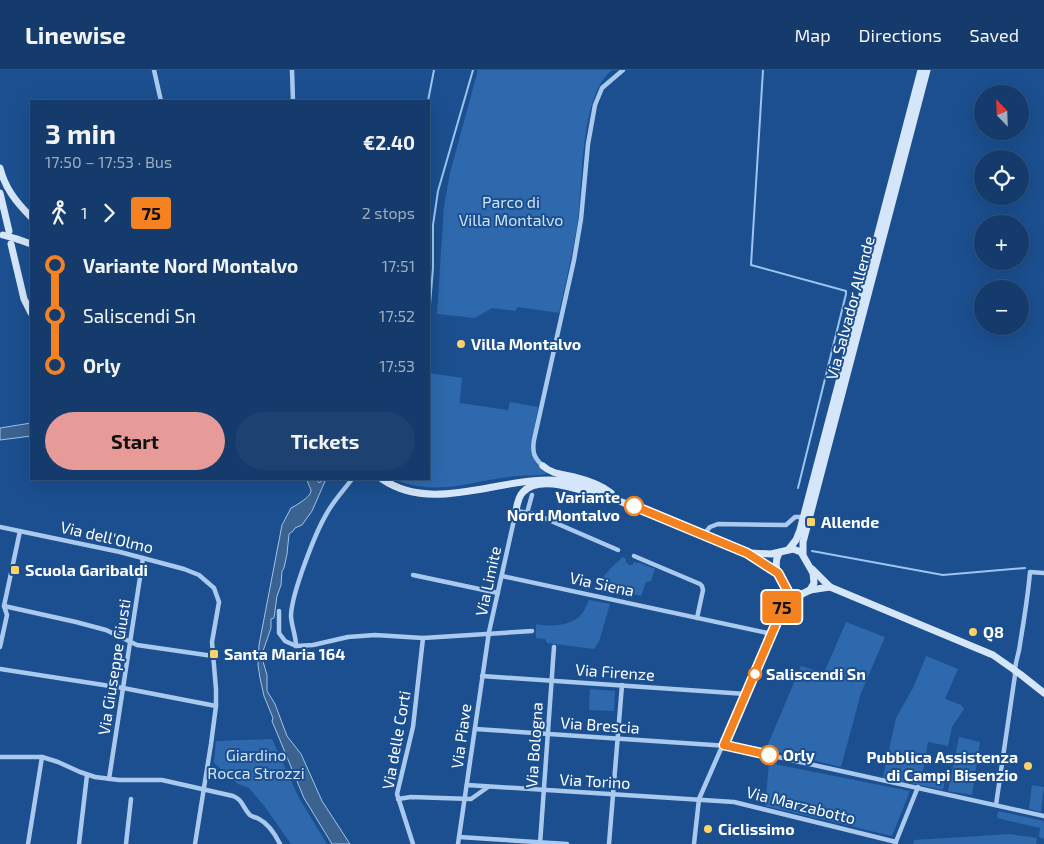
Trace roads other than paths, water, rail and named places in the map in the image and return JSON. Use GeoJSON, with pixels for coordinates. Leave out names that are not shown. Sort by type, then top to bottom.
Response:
{"type":"FeatureCollection","features":[{"type":"Feature","properties":{"kind":"main road","name":"Via Salvador Allende"},"geometry":{"type":"LineString","coordinates":[[789,549],[796,540],[804,517],[921,70]]}},
{"type":"Feature","properties":{"kind":"main road","name":"Via Salvador Allende"},"geometry":{"type":"LineString","coordinates":[[803,554],[803,542],[807,526],[926,70]]}},
{"type":"Feature","properties":{"kind":"main road"},"geometry":{"type":"LineString","coordinates":[[0,168],[16,202],[30,216]]}},
{"type":"Feature","properties":{"kind":"main road"},"geometry":{"type":"LineString","coordinates":[[0,193],[4,233],[14,242],[30,244]]}},
{"type":"Feature","properties":{"kind":"main road"},"geometry":{"type":"LineString","coordinates":[[14,242],[24,299],[30,311]]}},
{"type":"Feature","properties":{"kind":"main road"},"geometry":{"type":"LineString","coordinates":[[543,466],[553,472],[581,479],[604,488],[617,499]]}},
{"type":"Feature","properties":{"kind":"main road"},"geometry":{"type":"LineString","coordinates":[[383,480],[410,492],[435,495],[526,481],[554,479],[581,484],[747,553],[778,573]]}},
{"type":"Feature","properties":{"kind":"main road"},"geometry":{"type":"LineString","coordinates":[[516,511],[522,493],[538,485],[562,486],[604,498],[617,499]]}},
{"type":"Feature","properties":{"kind":"main road"},"geometry":{"type":"LineString","coordinates":[[747,553],[762,555],[779,553],[789,549],[796,550],[803,554],[812,569],[830,587],[993,655],[1044,693]]}},
{"type":"Feature","properties":{"kind":"main road"},"geometry":{"type":"LineString","coordinates":[[779,553],[776,562],[778,573],[787,590],[798,596],[810,590],[830,587]]}},
{"type":"Feature","properties":{"kind":"main road"},"geometry":{"type":"LineString","coordinates":[[810,590],[814,579],[812,569]]}},
{"type":"Feature","properties":{"kind":"street"},"geometry":{"type":"LineString","coordinates":[[154,70],[161,100]]}},
{"type":"Feature","properties":{"kind":"street"},"geometry":{"type":"LineString","coordinates":[[292,70],[293,100]]}},
{"type":"Feature","properties":{"kind":"street"},"geometry":{"type":"LineString","coordinates":[[543,466],[536,459],[532,450],[574,260],[581,219],[592,119],[602,88],[623,70]]}},
{"type":"Feature","properties":{"kind":"street"},"geometry":{"type":"LineString","coordinates":[[279,611],[278,627],[281,637],[296,646],[296,635],[291,617],[292,605],[326,514],[351,480]]}},
{"type":"Feature","properties":{"kind":"street"},"geometry":{"type":"LineString","coordinates":[[527,513],[532,495]]}},
{"type":"Feature","properties":{"kind":"street"},"geometry":{"type":"LineString","coordinates":[[516,511],[535,514],[618,550]]}},
{"type":"Feature","properties":{"kind":"street","name":"Via Limite"},"geometry":{"type":"LineString","coordinates":[[296,646],[313,646],[348,638],[375,635],[423,638],[454,637],[489,632],[516,511]]}},
{"type":"Feature","properties":{"kind":"street"},"geometry":{"type":"LineString","coordinates":[[703,535],[710,527],[718,524],[786,525],[795,517],[804,517]]}},
{"type":"Feature","properties":{"kind":"street","name":"Via dell'Olmo"},"geometry":{"type":"LineString","coordinates":[[0,527],[143,558],[191,571],[206,579],[214,588],[219,602],[213,639],[213,656]]}},
{"type":"Feature","properties":{"kind":"street"},"geometry":{"type":"LineString","coordinates":[[0,647],[7,615],[4,606],[20,531]]}},
{"type":"Feature","properties":{"kind":"street","name":"Via Siena"},"geometry":{"type":"LineString","coordinates":[[634,556],[697,582],[702,586],[697,618]]}},
{"type":"Feature","properties":{"kind":"street","name":"Via Giuseppe Giusti"},"geometry":{"type":"LineString","coordinates":[[109,779],[143,558]]}},
{"type":"Feature","properties":{"kind":"street"},"geometry":{"type":"LineString","coordinates":[[996,805],[1015,670],[1029,595],[1030,572],[1044,573]]}},
{"type":"Feature","properties":{"kind":"street"},"geometry":{"type":"LineString","coordinates":[[414,575],[498,593]]}},
{"type":"Feature","properties":{"kind":"street","name":"Via Siena"},"geometry":{"type":"LineString","coordinates":[[502,576],[772,634]]}},
{"type":"Feature","properties":{"kind":"street"},"geometry":{"type":"LineString","coordinates":[[694,844],[700,800],[772,634],[787,590]]}},
{"type":"Feature","properties":{"kind":"street"},"geometry":{"type":"LineString","coordinates":[[781,612],[790,601],[798,596]]}},
{"type":"Feature","properties":{"kind":"street"},"geometry":{"type":"LineString","coordinates":[[4,606],[106,630],[137,646],[213,656],[216,706],[196,844]]}},
{"type":"Feature","properties":{"kind":"street"},"geometry":{"type":"LineString","coordinates":[[489,632],[532,631]]}},
{"type":"Feature","properties":{"kind":"street","name":"Via Piave"},"geometry":{"type":"LineString","coordinates":[[458,844],[489,632]]}},
{"type":"Feature","properties":{"kind":"street","name":"Via delle Corti"},"geometry":{"type":"LineString","coordinates":[[413,844],[397,794],[413,727],[423,638]]}},
{"type":"Feature","properties":{"kind":"street","name":"Via Bologna"},"geometry":{"type":"LineString","coordinates":[[540,843],[554,647]]}},
{"type":"Feature","properties":{"kind":"street"},"geometry":{"type":"LineString","coordinates":[[0,669],[123,688],[216,706]]}},
{"type":"Feature","properties":{"kind":"street","name":"Via Firenze"},"geometry":{"type":"LineString","coordinates":[[482,676],[746,694]]}},
{"type":"Feature","properties":{"kind":"street"},"geometry":{"type":"LineString","coordinates":[[609,844],[622,685]]}},
{"type":"Feature","properties":{"kind":"street","name":"Via Brescia"},"geometry":{"type":"LineString","coordinates":[[475,728],[724,745],[1044,816]]}},
{"type":"Feature","properties":{"kind":"street"},"geometry":{"type":"LineString","coordinates":[[0,757],[42,757],[87,775],[109,779],[157,780],[204,788],[239,799],[249,814],[262,820],[271,829],[280,844]]}},
{"type":"Feature","properties":{"kind":"street"},"geometry":{"type":"LineString","coordinates":[[28,844],[42,757]]}},
{"type":"Feature","properties":{"kind":"street"},"geometry":{"type":"LineString","coordinates":[[79,844],[87,775]]}},
{"type":"Feature","properties":{"kind":"street","name":"Via Torino"},"geometry":{"type":"LineString","coordinates":[[467,785],[700,800]]}},
{"type":"Feature","properties":{"kind":"street"},"geometry":{"type":"LineString","coordinates":[[398,799],[411,797],[471,799],[488,786]]}},
{"type":"Feature","properties":{"kind":"street"},"geometry":{"type":"LineString","coordinates":[[895,843],[918,787]]}},
{"type":"Feature","properties":{"kind":"street"},"geometry":{"type":"LineString","coordinates":[[126,844],[131,799]]}},
{"type":"Feature","properties":{"kind":"street","name":"Via Marzabotto"},"geometry":{"type":"LineString","coordinates":[[700,800],[734,802],[895,843]]}},
{"type":"Feature","properties":{"kind":"street"},"geometry":{"type":"LineString","coordinates":[[459,837],[567,844]]}},
{"type":"Feature","properties":{"kind":"waterway"},"geometry":{"type":"LineString","coordinates":[[428,100],[434,70]]}},
{"type":"Feature","properties":{"kind":"waterway"},"geometry":{"type":"LineString","coordinates":[[430,305],[433,268],[433,225],[438,191],[473,70]]}},
{"type":"Feature","properties":{"kind":"waterway"},"geometry":{"type":"LineString","coordinates":[[763,70],[751,265],[846,291],[798,488]]}},
{"type":"Feature","properties":{"kind":"waterway"},"geometry":{"type":"LineString","coordinates":[[812,551],[943,575],[1025,568]]}},
{"type":"Feature","properties":{"kind":"place","name":"Villa Montalvo"},"geometry":{"type":"Point","coordinates":[461,344]}},
{"type":"Feature","properties":{"kind":"place","name":"Variante Nord Montalvo"},"geometry":{"type":"Point","coordinates":[634,506]}},
{"type":"Feature","properties":{"kind":"place","name":"Allende"},"geometry":{"type":"Point","coordinates":[811,522]}},
{"type":"Feature","properties":{"kind":"place","name":"Scuola Garibaldi"},"geometry":{"type":"Point","coordinates":[15,570]}},
{"type":"Feature","properties":{"kind":"place","name":"Q8"},"geometry":{"type":"Point","coordinates":[973,632]}},
{"type":"Feature","properties":{"kind":"place","name":"Santa Maria 164"},"geometry":{"type":"Point","coordinates":[214,654]}},
{"type":"Feature","properties":{"kind":"place","name":"Saliscendi Sn"},"geometry":{"type":"Point","coordinates":[755,674]}},
{"type":"Feature","properties":{"kind":"place","name":"Orly"},"geometry":{"type":"Point","coordinates":[769,755]}},
{"type":"Feature","properties":{"kind":"place","name":"Pubblica Assistenza di Campi Bisenzio"},"geometry":{"type":"Point","coordinates":[1028,766]}},
{"type":"Feature","properties":{"kind":"place","name":"Ciclissimo"},"geometry":{"type":"Point","coordinates":[708,829]}},
{"type":"Feature","properties":{"kind":"park label","name":"Parco di Villa Montalvo"},"geometry":{"type":"Point","coordinates":[511,211]}},
{"type":"Feature","properties":{"kind":"park label","name":"Giardino Rocca Strozzi"},"geometry":{"type":"Point","coordinates":[256,764]}}]}
